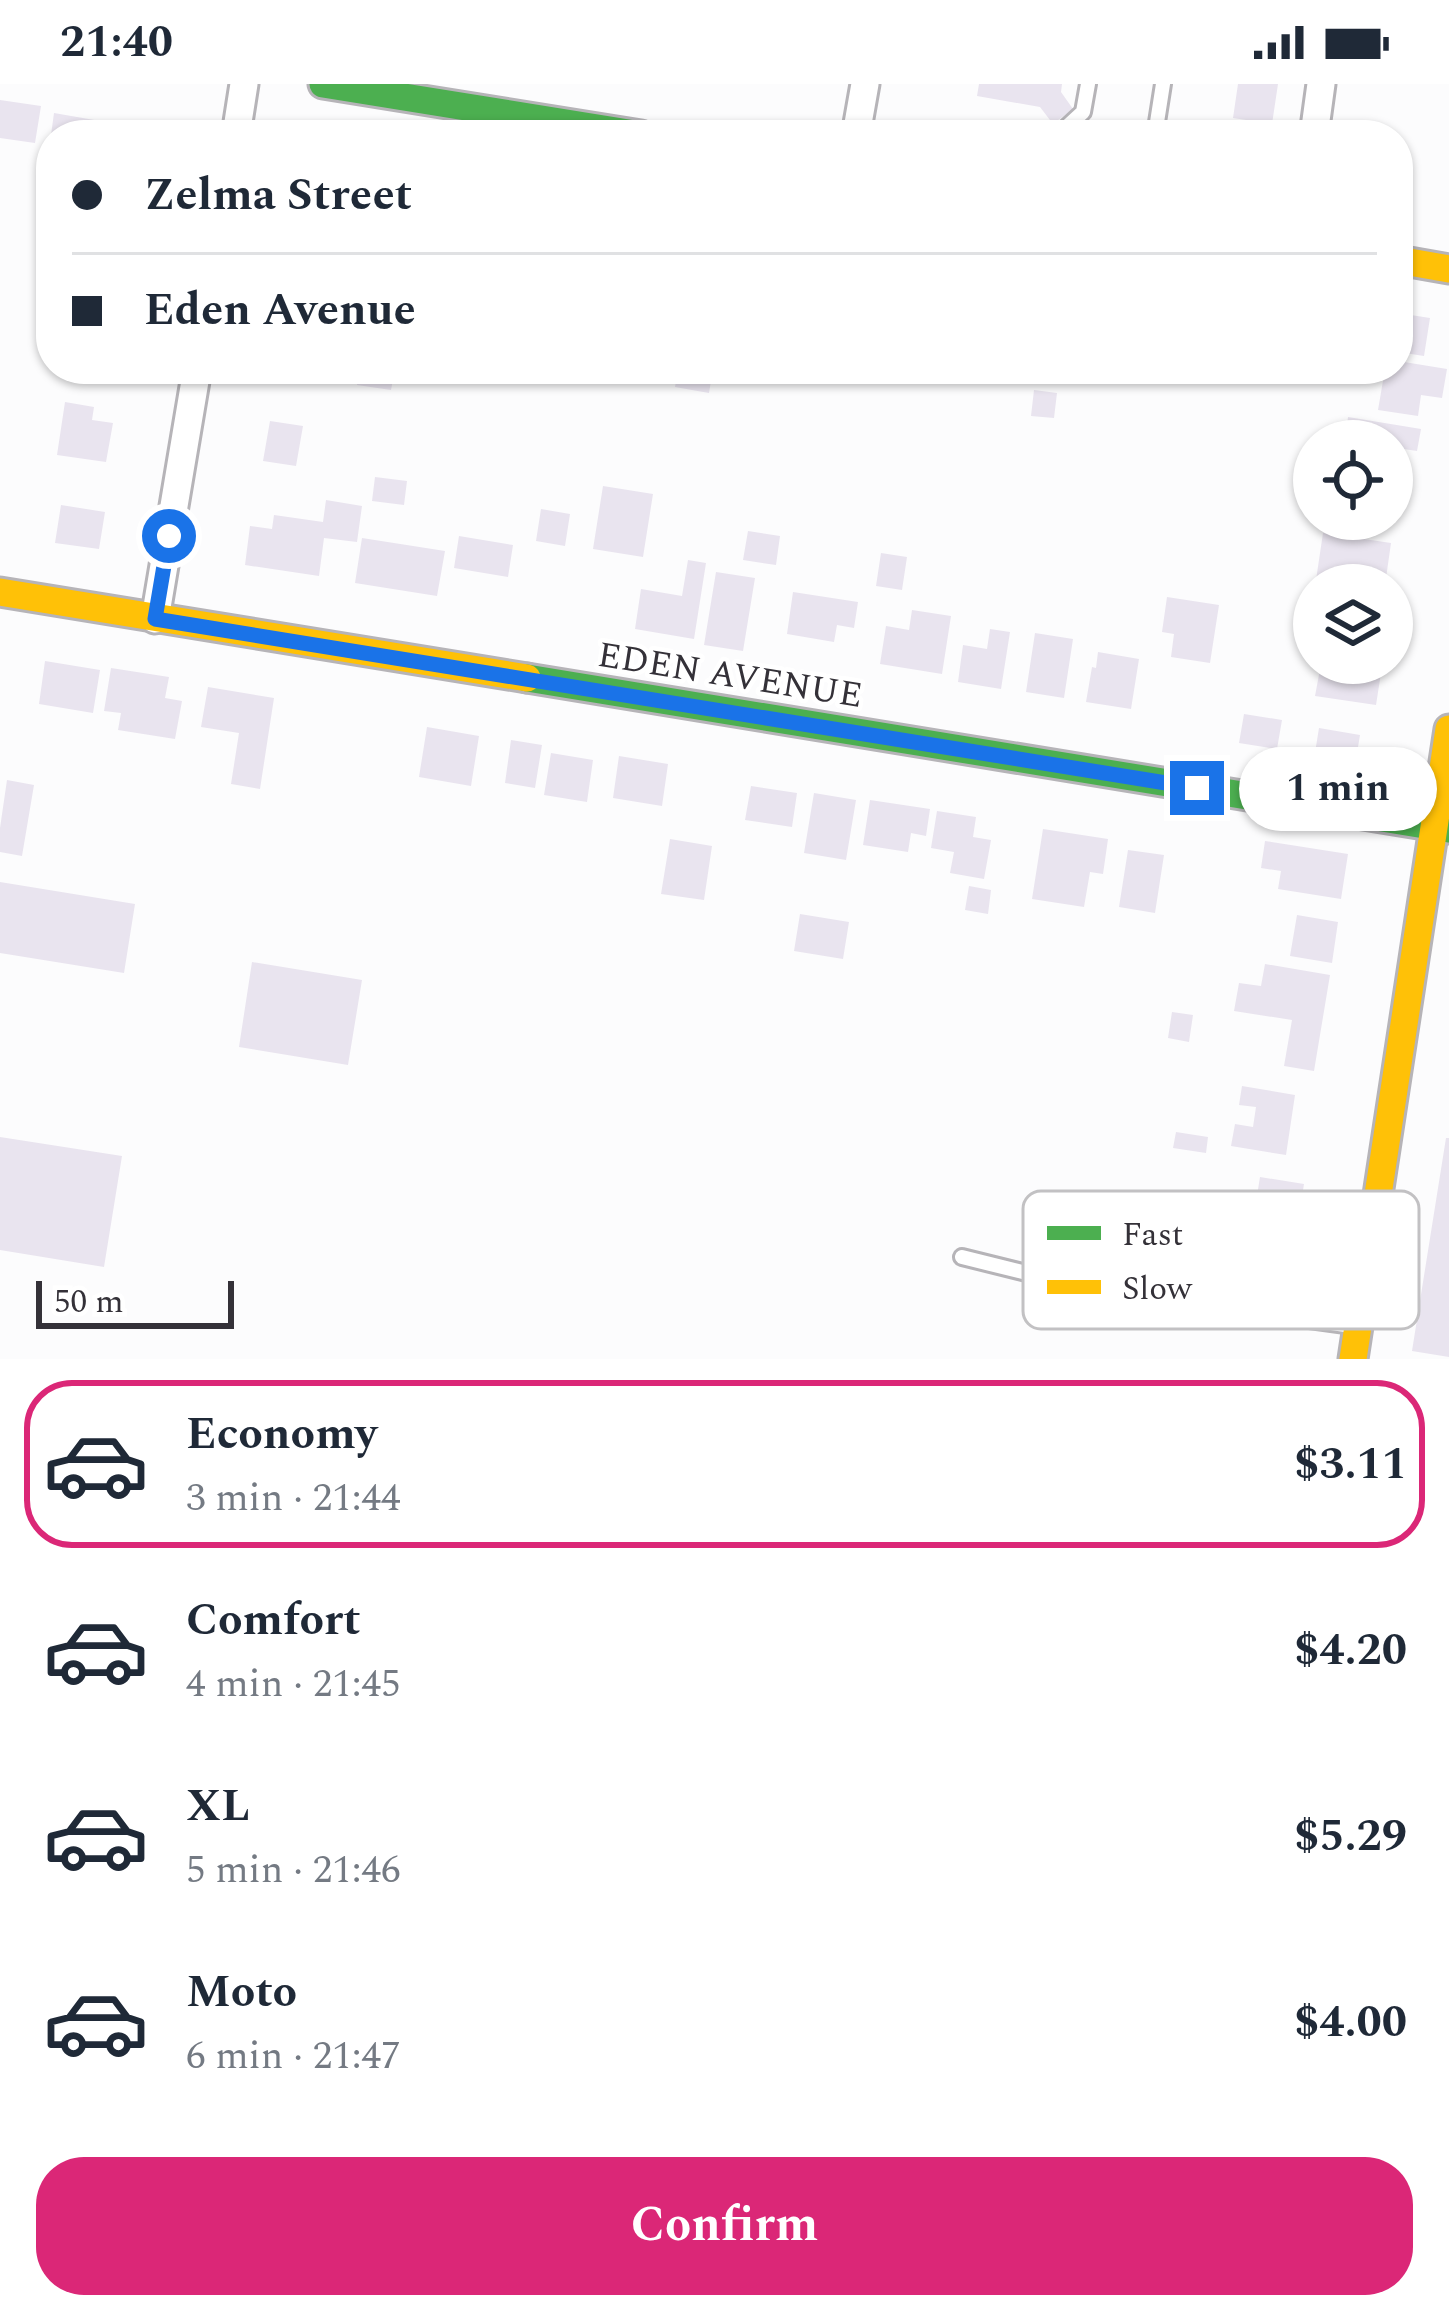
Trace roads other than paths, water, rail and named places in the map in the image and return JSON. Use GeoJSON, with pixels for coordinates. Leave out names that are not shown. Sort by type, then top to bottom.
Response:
{"type":"FeatureCollection","features":[{"type":"Feature","properties":{"kind":"street"},"geometry":{"type":"LineString","coordinates":[[238,120],[244,84]]}},
{"type":"Feature","properties":{"kind":"street"},"geometry":{"type":"LineString","coordinates":[[322,84],[513,120]]}},
{"type":"Feature","properties":{"kind":"street"},"geometry":{"type":"LineString","coordinates":[[859,120],[865,84]]}},
{"type":"Feature","properties":{"kind":"street"},"geometry":{"type":"LineString","coordinates":[[1316,120],[1322,84]]}},
{"type":"Feature","properties":{"kind":"street"},"geometry":{"type":"LineString","coordinates":[[1413,263],[1449,269]]}},
{"type":"Feature","properties":{"kind":"street"},"geometry":{"type":"LineString","coordinates":[[155,619],[194,384]]}},
{"type":"Feature","properties":{"kind":"street","name":"EDEN AVENUE"},"geometry":{"type":"LineString","coordinates":[[0,592],[1442,828]]}},
{"type":"Feature","properties":{"kind":"street"},"geometry":{"type":"LineString","coordinates":[[1381,1191],[1442,828],[1449,729]]}},
{"type":"Feature","properties":{"kind":"street"},"geometry":{"type":"LineString","coordinates":[[1353,1359],[1358,1329]]}},
{"type":"Feature","properties":{"kind":"lane"},"geometry":{"type":"LineString","coordinates":[[1074,120],[1083,112],[1088,84]]}},
{"type":"Feature","properties":{"kind":"lane"},"geometry":{"type":"LineString","coordinates":[[1157,120],[1163,84]]}},
{"type":"Feature","properties":{"kind":"lane"},"geometry":{"type":"LineString","coordinates":[[962,1257],[1023,1272]]}}]}
